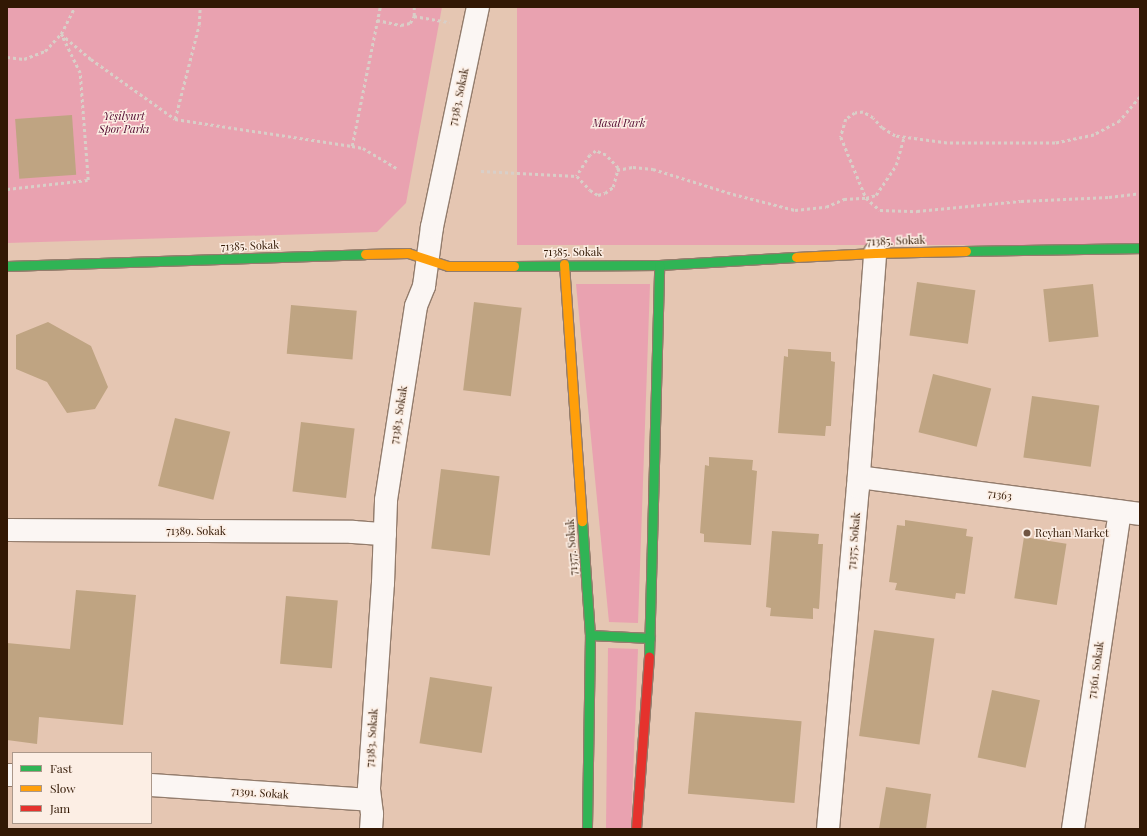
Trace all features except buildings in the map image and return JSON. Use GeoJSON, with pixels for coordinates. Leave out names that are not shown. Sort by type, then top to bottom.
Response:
{"type":"FeatureCollection","features":[{"type":"Feature","properties":{"kind":"street","name":"71383. Sokak"},"geometry":{"type":"LineString","coordinates":[[371,829],[372,814],[369,800],[386,500],[416,306],[424,286],[429,260],[432,228],[478,7]]}},
{"type":"Feature","properties":{"kind":"street","name":"71385. Sokak"},"geometry":{"type":"LineString","coordinates":[[7,266],[408,254],[448,266],[660,264],[874,253],[1140,248]]}},
{"type":"Feature","properties":{"kind":"street","name":"71375. Sokak"},"geometry":{"type":"LineString","coordinates":[[828,829],[859,477],[874,253]]}},
{"type":"Feature","properties":{"kind":"street","name":"71377. Sokak"},"geometry":{"type":"LineString","coordinates":[[564,264],[590,635],[587,829]]}},
{"type":"Feature","properties":{"kind":"street"},"geometry":{"type":"LineString","coordinates":[[636,829],[650,638],[660,264]]}},
{"type":"Feature","properties":{"kind":"street","name":"71363"},"geometry":{"type":"LineString","coordinates":[[859,477],[1130,513]]}},
{"type":"Feature","properties":{"kind":"street","name":"71361. Sokak"},"geometry":{"type":"LineString","coordinates":[[1073,829],[1130,513]]}},
{"type":"Feature","properties":{"kind":"street","name":"71389. Sokak"},"geometry":{"type":"LineString","coordinates":[[7,530],[353,532],[385,534]]}},
{"type":"Feature","properties":{"kind":"street"},"geometry":{"type":"LineString","coordinates":[[590,635],[650,638]]}},
{"type":"Feature","properties":{"kind":"street","name":"71391. Sokak"},"geometry":{"type":"LineString","coordinates":[[152,785],[369,800]]}},
{"type":"Feature","properties":{"kind":"path"},"geometry":{"type":"LineString","coordinates":[[7,57],[24,59],[45,51],[62,34],[75,7]]}},
{"type":"Feature","properties":{"kind":"path"},"geometry":{"type":"LineString","coordinates":[[175,119],[199,24],[200,7]]}},
{"type":"Feature","properties":{"kind":"path"},"geometry":{"type":"LineString","coordinates":[[352,146],[380,7]]}},
{"type":"Feature","properties":{"kind":"path"},"geometry":{"type":"LineString","coordinates":[[377,20],[401,25],[410,23],[414,16],[414,7]]}},
{"type":"Feature","properties":{"kind":"path"},"geometry":{"type":"LineString","coordinates":[[414,16],[449,22]]}},
{"type":"Feature","properties":{"kind":"path"},"geometry":{"type":"LineString","coordinates":[[62,34],[91,59],[175,119],[363,148],[396,168]]}},
{"type":"Feature","properties":{"kind":"path"},"geometry":{"type":"LineString","coordinates":[[7,189],[88,180],[80,73],[62,34]]}},
{"type":"Feature","properties":{"kind":"path"},"geometry":{"type":"LineString","coordinates":[[1140,99],[1120,121],[1094,135],[1055,144],[947,143],[895,136],[882,128],[873,118],[863,112],[855,113],[846,119],[841,137],[866,198],[880,210],[917,212],[1021,201],[1109,197],[1140,193]]}},
{"type":"Feature","properties":{"kind":"path"},"geometry":{"type":"LineString","coordinates":[[617,170],[633,167],[654,169],[733,194],[795,210],[826,207],[844,199],[866,198],[876,195],[896,165],[904,137]]}},
{"type":"Feature","properties":{"kind":"path"},"geometry":{"type":"LineString","coordinates":[[482,171],[577,176],[590,190],[598,195],[605,194],[613,187],[617,170],[612,161],[606,155],[596,151],[590,155],[577,176]]}},
{"type":"Feature","properties":{"kind":"green space","name":"Yeşilyurt Spor Parkı"},"geometry":{"type":"Polygon","coordinates":[[[7,7],[442,7],[406,203],[377,232],[7,243],[7,7]]]}},
{"type":"Feature","properties":{"kind":"green space","name":"Masal Park"},"geometry":{"type":"Polygon","coordinates":[[[517,7],[1140,7],[1140,245],[517,245],[517,7]]]}},
{"type":"Feature","properties":{"kind":"green space"},"geometry":{"type":"Polygon","coordinates":[[[576,284],[650,284],[638,623],[609,622],[576,284]]]}},
{"type":"Feature","properties":{"kind":"green space"},"geometry":{"type":"Polygon","coordinates":[[[608,648],[638,649],[631,829],[606,829],[608,648]]]}},
{"type":"Feature","properties":{"kind":"traffic: fast"},"geometry":{"type":"LineString","coordinates":[[966,251],[1140,248]]}},
{"type":"Feature","properties":{"kind":"traffic: fast"},"geometry":{"type":"LineString","coordinates":[[7,266],[365,254]]}},
{"type":"Feature","properties":{"kind":"traffic: fast"},"geometry":{"type":"LineString","coordinates":[[514,266],[659,265],[796,257]]}},
{"type":"Feature","properties":{"kind":"traffic: fast"},"geometry":{"type":"LineString","coordinates":[[649,656],[659,265]]}},
{"type":"Feature","properties":{"kind":"traffic: fast"},"geometry":{"type":"LineString","coordinates":[[582,521],[590,635],[587,829]]}},
{"type":"Feature","properties":{"kind":"traffic: fast"},"geometry":{"type":"LineString","coordinates":[[590,635],[650,638]]}},
{"type":"Feature","properties":{"kind":"traffic: slow"},"geometry":{"type":"LineString","coordinates":[[796,257],[875,253],[966,251]]}},
{"type":"Feature","properties":{"kind":"traffic: slow"},"geometry":{"type":"LineString","coordinates":[[365,254],[408,253],[448,266],[514,266]]}},
{"type":"Feature","properties":{"kind":"traffic: slow"},"geometry":{"type":"LineString","coordinates":[[564,264],[582,521]]}},
{"type":"Feature","properties":{"kind":"traffic: jam"},"geometry":{"type":"LineString","coordinates":[[636,829],[649,656]]}},
{"type":"Feature","properties":{"kind":"place","name":"Reyhan Market"},"geometry":{"type":"Point","coordinates":[1027,533]}}]}
